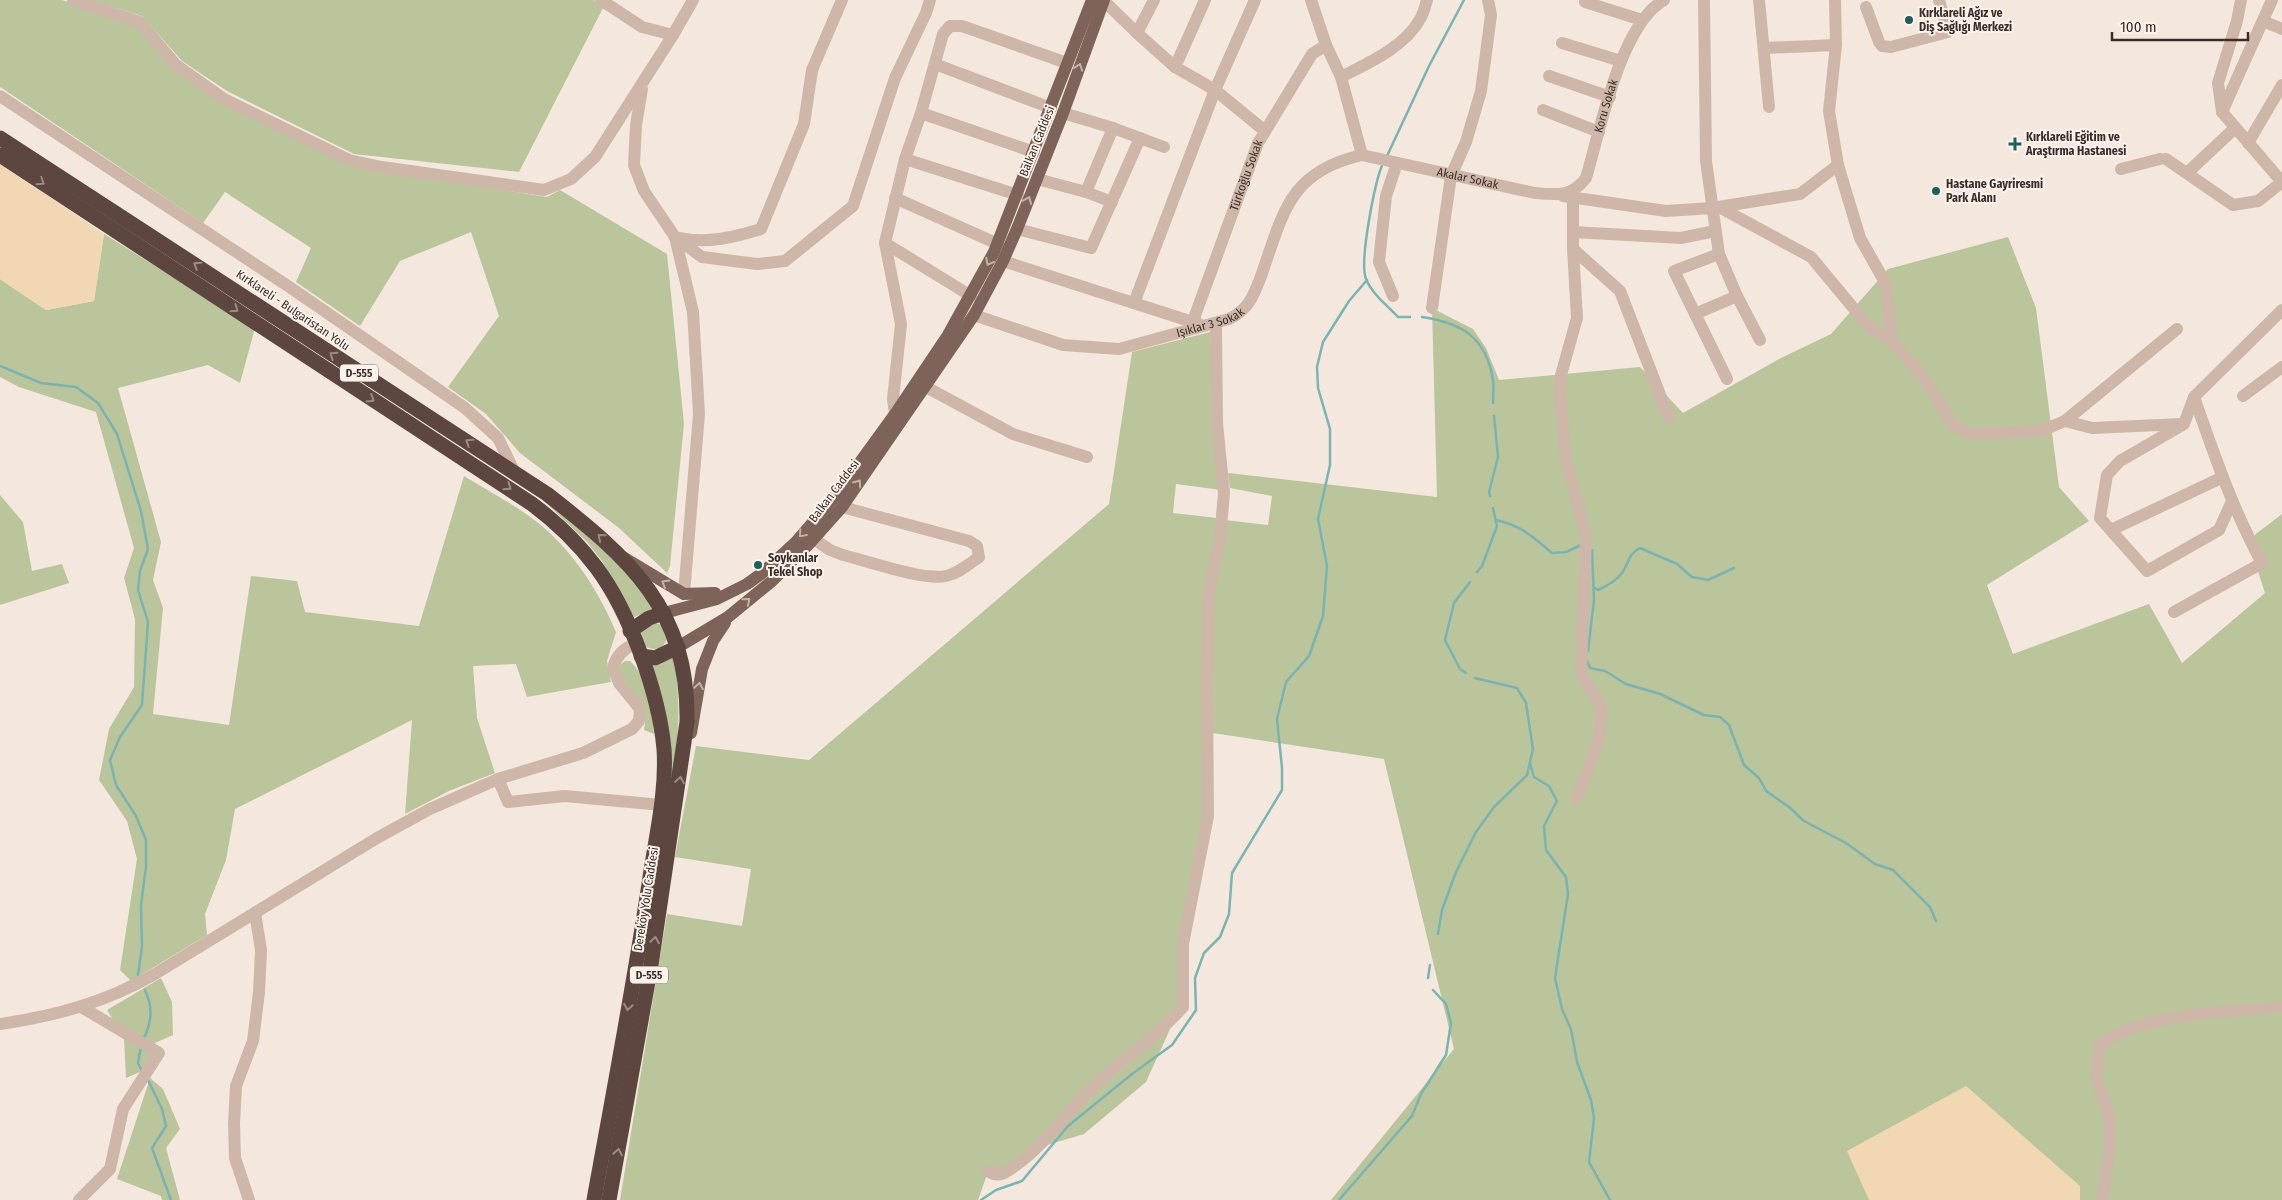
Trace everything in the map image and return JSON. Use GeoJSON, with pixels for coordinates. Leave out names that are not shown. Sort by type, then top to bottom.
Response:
{"type":"FeatureCollection","features":[{"type":"Feature","properties":{"kind":"highway","name":"Kırklareli - Bulgaristan Yolu"},"geometry":{"type":"LineString","coordinates":[[0,138],[514,471],[573,514],[620,555],[646,583],[664,613],[678,648]]}},
{"type":"Feature","properties":{"kind":"highway","name":"D-555"},"geometry":{"type":"LineString","coordinates":[[0,155],[532,504],[574,540],[597,569],[636,644]]}},
{"type":"Feature","properties":{"kind":"highway"},"geometry":{"type":"LineString","coordinates":[[664,613],[649,618],[636,644],[655,658],[678,648]]}},
{"type":"Feature","properties":{"kind":"highway","name":"Dereköy Yolu Caddesi"},"geometry":{"type":"LineString","coordinates":[[594,1200],[661,805],[664,750],[658,712],[636,644]]}},
{"type":"Feature","properties":{"kind":"highway","name":"D-555"},"geometry":{"type":"LineString","coordinates":[[678,648],[687,700],[684,750]]}},
{"type":"Feature","properties":{"kind":"highway","name":"Dereköy Yolu Caddesi"},"geometry":{"type":"LineString","coordinates":[[609,1200],[651,965],[684,750]]}},
{"type":"Feature","properties":{"kind":"main road","name":"Balkan Caddesi"},"geometry":{"type":"LineString","coordinates":[[678,648],[728,617],[772,581],[814,539],[842,507],[926,387],[968,312],[971,296],[998,244],[1067,64],[1100,0]]}},
{"type":"Feature","properties":{"kind":"main road","name":"Balkan Caddesi"},"geometry":{"type":"LineString","coordinates":[[664,613],[728,594],[761,574],[796,542],[834,498],[968,312],[1003,261],[1063,113],[1100,0]]}},
{"type":"Feature","properties":{"kind":"main road"},"geometry":{"type":"LineString","coordinates":[[1051,108],[1063,113]]}},
{"type":"Feature","properties":{"kind":"main road"},"geometry":{"type":"LineString","coordinates":[[620,555],[684,594],[728,594]]}},
{"type":"Feature","properties":{"kind":"main road"},"geometry":{"type":"LineString","coordinates":[[684,750],[693,730],[705,661],[713,641],[728,617]]}},
{"type":"Feature","properties":{"kind":"street"},"geometry":{"type":"LineString","coordinates":[[73,0],[140,22],[176,65],[224,99],[349,160],[382,167],[544,190],[571,179],[595,157],[674,35],[693,0]]}},
{"type":"Feature","properties":{"kind":"street"},"geometry":{"type":"LineString","coordinates":[[601,0],[642,27],[674,35]]}},
{"type":"Feature","properties":{"kind":"street"},"geometry":{"type":"LineString","coordinates":[[675,237],[697,242],[740,236],[762,229],[804,124],[812,70],[842,0]]}},
{"type":"Feature","properties":{"kind":"street"},"geometry":{"type":"LineString","coordinates":[[643,83],[636,125],[634,165],[644,191],[675,237],[702,257],[757,264],[785,261],[853,206],[895,78],[926,13],[930,0]]}},
{"type":"Feature","properties":{"kind":"street"},"geometry":{"type":"LineString","coordinates":[[1100,0],[1176,67],[1215,90],[1265,131]]}},
{"type":"Feature","properties":{"kind":"street"},"geometry":{"type":"LineString","coordinates":[[1137,34],[1154,0]]}},
{"type":"Feature","properties":{"kind":"street"},"geometry":{"type":"LineString","coordinates":[[1176,67],[1205,0]]}},
{"type":"Feature","properties":{"kind":"street"},"geometry":{"type":"LineString","coordinates":[[1134,303],[1215,90],[1255,0]]}},
{"type":"Feature","properties":{"kind":"street"},"geometry":{"type":"LineString","coordinates":[[1310,0],[1326,45],[1341,77],[1362,155]]}},
{"type":"Feature","properties":{"kind":"street"},"geometry":{"type":"LineString","coordinates":[[1341,77],[1376,58],[1408,34],[1420,19],[1427,0]]}},
{"type":"Feature","properties":{"kind":"street"},"geometry":{"type":"LineString","coordinates":[[1432,308],[1451,176],[1466,142],[1481,91],[1490,15],[1488,0]]}},
{"type":"Feature","properties":{"kind":"street","name":"Koru Sokak"},"geometry":{"type":"LineString","coordinates":[[1574,194],[1586,178],[1621,61],[1642,20],[1650,10],[1664,0]]}},
{"type":"Feature","properties":{"kind":"street"},"geometry":{"type":"LineString","coordinates":[[1704,0],[1706,161],[1716,207],[1715,231],[1719,254],[1737,296],[1760,340]]}},
{"type":"Feature","properties":{"kind":"street"},"geometry":{"type":"LineString","coordinates":[[1759,0],[1769,108]]}},
{"type":"Feature","properties":{"kind":"street"},"geometry":{"type":"LineString","coordinates":[[1835,0],[1836,45],[1829,112],[1838,165],[1860,238],[1886,284],[1892,341]]}},
{"type":"Feature","properties":{"kind":"street"},"geometry":{"type":"LineString","coordinates":[[2122,169],[2163,159],[2233,205],[2258,200],[2281,179],[2222,112],[2218,83],[2237,21],[2241,0]]}},
{"type":"Feature","properties":{"kind":"street"},"geometry":{"type":"LineString","coordinates":[[2222,112],[2272,0]]}},
{"type":"Feature","properties":{"kind":"street"},"geometry":{"type":"LineString","coordinates":[[1866,7],[1879,42],[1882,46],[1891,47],[1948,32],[1942,1]]}},
{"type":"Feature","properties":{"kind":"street"},"geometry":{"type":"LineString","coordinates":[[1585,2],[1642,20]]}},
{"type":"Feature","properties":{"kind":"street"},"geometry":{"type":"LineString","coordinates":[[2263,20],[2282,29]]}},
{"type":"Feature","properties":{"kind":"street"},"geometry":{"type":"LineString","coordinates":[[895,414],[892,399],[901,324],[884,243],[905,159],[921,113],[943,34],[950,26],[956,25],[1067,64]]}},
{"type":"Feature","properties":{"kind":"street"},"geometry":{"type":"LineString","coordinates":[[1562,43],[1621,61]]}},
{"type":"Feature","properties":{"kind":"street","name":"Türkoğlu Sokak"},"geometry":{"type":"LineString","coordinates":[[1193,321],[1258,144],[1312,54],[1326,45]]}},
{"type":"Feature","properties":{"kind":"street"},"geometry":{"type":"LineString","coordinates":[[1764,48],[1836,45]]}},
{"type":"Feature","properties":{"kind":"street"},"geometry":{"type":"LineString","coordinates":[[935,64],[1051,108]]}},
{"type":"Feature","properties":{"kind":"street"},"geometry":{"type":"LineString","coordinates":[[1549,76],[1610,97]]}},
{"type":"Feature","properties":{"kind":"street"},"geometry":{"type":"LineString","coordinates":[[2248,143],[2282,85]]}},
{"type":"Feature","properties":{"kind":"street"},"geometry":{"type":"LineString","coordinates":[[0,96],[292,288],[465,408],[498,438],[514,471]]}},
{"type":"Feature","properties":{"kind":"street"},"geometry":{"type":"LineString","coordinates":[[1543,110],[1599,132]]}},
{"type":"Feature","properties":{"kind":"street"},"geometry":{"type":"LineString","coordinates":[[921,113],[1034,152]]}},
{"type":"Feature","properties":{"kind":"street"},"geometry":{"type":"LineString","coordinates":[[1063,113],[1113,128],[1164,147]]}},
{"type":"Feature","properties":{"kind":"street"},"geometry":{"type":"LineString","coordinates":[[1086,192],[1113,128]]}},
{"type":"Feature","properties":{"kind":"street"},"geometry":{"type":"LineString","coordinates":[[2187,173],[2236,128]]}},
{"type":"Feature","properties":{"kind":"street"},"geometry":{"type":"LineString","coordinates":[[1016,229],[1091,248],[1140,138]]}},
{"type":"Feature","properties":{"kind":"street","name":"Akalar Sokak"},"geometry":{"type":"LineString","coordinates":[[1362,155],[1535,193],[1556,196],[1574,194],[1666,212],[1716,207],[1800,194],[1838,165]]}},
{"type":"Feature","properties":{"kind":"street","name":"Işıklar 3 Sokak"},"geometry":{"type":"LineString","coordinates":[[968,312],[1044,340],[1082,348],[1129,348],[1212,325],[1239,315],[1251,302],[1283,216],[1297,189],[1345,159],[1362,155]]}},
{"type":"Feature","properties":{"kind":"street"},"geometry":{"type":"LineString","coordinates":[[905,159],[1018,195]]}},
{"type":"Feature","properties":{"kind":"street"},"geometry":{"type":"LineString","coordinates":[[1394,296],[1379,262],[1386,196],[1395,163]]}},
{"type":"Feature","properties":{"kind":"street"},"geometry":{"type":"LineString","coordinates":[[1036,179],[1086,192],[1112,202]]}},
{"type":"Feature","properties":{"kind":"street"},"geometry":{"type":"LineString","coordinates":[[1574,194],[1573,249],[1577,318],[1561,375],[1560,398],[1566,460],[1586,536],[1581,671],[1584,683],[1598,700],[1603,718],[1577,798]]}},
{"type":"Feature","properties":{"kind":"street"},"geometry":{"type":"LineString","coordinates":[[895,198],[998,244]]}},
{"type":"Feature","properties":{"kind":"street"},"geometry":{"type":"LineString","coordinates":[[1716,207],[1811,257],[1870,328],[1892,341],[1923,377],[1953,425],[1970,434],[2041,431],[2065,421],[2177,329]]}},
{"type":"Feature","properties":{"kind":"street"},"geometry":{"type":"LineString","coordinates":[[1573,232],[1681,238],[1715,231]]}},
{"type":"Feature","properties":{"kind":"street"},"geometry":{"type":"LineString","coordinates":[[675,237],[693,312],[699,414],[684,594]]}},
{"type":"Feature","properties":{"kind":"street"},"geometry":{"type":"LineString","coordinates":[[884,243],[971,296]]}},
{"type":"Feature","properties":{"kind":"street"},"geometry":{"type":"LineString","coordinates":[[1573,249],[1620,291],[1669,418]]}},
{"type":"Feature","properties":{"kind":"street"},"geometry":{"type":"LineString","coordinates":[[1719,254],[1674,271],[1726,379]]}},
{"type":"Feature","properties":{"kind":"street"},"geometry":{"type":"LineString","coordinates":[[988,1171],[994,1174],[1001,1174],[1009,1170],[1035,1148],[1120,1061],[1170,1022],[1183,1007],[1183,944],[1208,816],[1207,686],[1209,590],[1220,539],[1224,493],[1217,423],[1212,325],[1134,303],[1003,261]]}},
{"type":"Feature","properties":{"kind":"street"},"geometry":{"type":"LineString","coordinates":[[1695,314],[1737,296]]}},
{"type":"Feature","properties":{"kind":"street"},"geometry":{"type":"LineString","coordinates":[[2232,501],[2219,530],[2147,571],[2100,518],[2107,475],[2120,461],[2184,424],[2194,397],[2282,310]]}},
{"type":"Feature","properties":{"kind":"street"},"geometry":{"type":"LineString","coordinates":[[2243,396],[2282,367]]}},
{"type":"Feature","properties":{"kind":"street"},"geometry":{"type":"LineString","coordinates":[[926,387],[1012,434],[1087,457]]}},
{"type":"Feature","properties":{"kind":"street"},"geometry":{"type":"LineString","coordinates":[[2174,612],[2262,563],[2244,530],[2221,478],[2194,397]]}},
{"type":"Feature","properties":{"kind":"street"},"geometry":{"type":"LineString","coordinates":[[2065,421],[2092,428],[2184,424]]}},
{"type":"Feature","properties":{"kind":"street"},"geometry":{"type":"LineString","coordinates":[[2111,530],[2221,478]]}},
{"type":"Feature","properties":{"kind":"street"},"geometry":{"type":"LineString","coordinates":[[814,539],[830,550],[844,555],[929,576],[944,577],[958,572],[979,557],[977,546],[969,541],[842,507]]}},
{"type":"Feature","properties":{"kind":"street"},"geometry":{"type":"LineString","coordinates":[[0,1024],[53,1016],[83,1008],[143,981],[377,838],[456,797],[498,779],[583,753],[635,727],[640,721],[640,709],[619,683],[614,668],[618,656],[626,647],[636,644]]}},
{"type":"Feature","properties":{"kind":"street"},"geometry":{"type":"LineString","coordinates":[[498,779],[508,802],[565,796],[661,805]]}},
{"type":"Feature","properties":{"kind":"street"},"geometry":{"type":"LineString","coordinates":[[249,1200],[235,1158],[234,1124],[236,1086],[253,1041],[259,992],[261,950],[255,914]]}},
{"type":"Feature","properties":{"kind":"street"},"geometry":{"type":"LineString","coordinates":[[2102,1200],[2110,1150],[2110,1118],[2096,1077],[2100,1045],[2109,1038],[2147,1023],[2210,1014],[2282,1007]]}},
{"type":"Feature","properties":{"kind":"street"},"geometry":{"type":"LineString","coordinates":[[79,1200],[110,1170],[123,1109],[158,1053],[83,1008]]}},
{"type":"Feature","properties":{"kind":"green space"},"geometry":{"type":"Polygon","coordinates":[[[0,0],[62,0],[138,27],[171,66],[347,165],[547,197],[560,190],[667,254],[684,424],[670,566],[667,573],[619,528],[520,453],[486,414],[448,387],[499,316],[471,232],[400,261],[360,326],[296,282],[311,248],[225,192],[203,223],[0,87],[0,0]]]}},
{"type":"Feature","properties":{"kind":"green space"},"geometry":{"type":"Polygon","coordinates":[[[90,0],[594,0],[603,8],[519,172],[354,154],[227,91],[182,61],[142,16],[90,0]]]}},
{"type":"Feature","properties":{"kind":"green space"},"geometry":{"type":"Polygon","coordinates":[[[104,234],[255,328],[240,383],[208,365],[118,388],[161,542],[153,580],[163,608],[153,714],[229,725],[251,576],[297,581],[305,612],[419,626],[464,476],[524,512],[554,537],[585,574],[602,602],[616,632],[607,661],[611,682],[527,697],[516,664],[473,666],[477,718],[495,773],[449,791],[405,814],[412,720],[235,809],[226,860],[205,914],[207,935],[131,981],[120,970],[137,859],[127,821],[99,780],[109,729],[134,687],[135,619],[124,578],[134,548],[96,412],[19,387],[0,377],[0,279],[46,310],[94,301],[104,234]]]}},
{"type":"Feature","properties":{"kind":"green space"},"geometry":{"type":"Polygon","coordinates":[[[2008,237],[2036,308],[2059,487],[2089,521],[1987,585],[2013,654],[2149,604],[2182,663],[2265,593],[2248,540],[2282,514],[2282,1200],[1331,1200],[1454,1049],[1384,759],[1213,733],[1213,590],[1225,520],[1268,525],[1272,496],[1230,488],[1228,473],[1437,497],[1432,308],[1473,329],[1486,348],[1499,380],[1640,367],[1683,413],[1781,358],[1831,334],[1888,269],[2008,237]]]}},
{"type":"Feature","properties":{"kind":"green space"},"geometry":{"type":"Polygon","coordinates":[[[1210,332],[1221,490],[1176,484],[1173,513],[1217,518],[1206,817],[1179,1004],[1008,1168],[989,1169],[978,1200],[620,1200],[667,914],[742,926],[751,869],[675,857],[696,746],[809,760],[1109,504],[1132,352],[1210,332]]]}},
{"type":"Feature","properties":{"kind":"green space"},"geometry":{"type":"Polygon","coordinates":[[[0,495],[23,522],[32,571],[62,564],[69,583],[0,605],[0,495]]]}},
{"type":"Feature","properties":{"kind":"green space"},"geometry":{"type":"Polygon","coordinates":[[[542,499],[615,557],[654,609],[634,617],[602,561],[588,543],[542,499]]]}},
{"type":"Feature","properties":{"kind":"green space"},"geometry":{"type":"Polygon","coordinates":[[[654,623],[663,627],[667,636],[663,645],[654,649],[645,645],[641,636],[645,627],[654,623]]]}},
{"type":"Feature","properties":{"kind":"green space"},"geometry":{"type":"Polygon","coordinates":[[[674,657],[677,679],[678,722],[675,765],[666,829],[667,723],[661,694],[652,667],[674,657]]]}},
{"type":"Feature","properties":{"kind":"green space"},"geometry":{"type":"Polygon","coordinates":[[[625,661],[630,661],[636,668],[645,685],[654,734],[644,730],[645,722],[642,706],[618,672],[620,665],[625,661]]]}},
{"type":"Feature","properties":{"kind":"green space"},"geometry":{"type":"Polygon","coordinates":[[[161,978],[172,1002],[173,1035],[155,1043],[149,1068],[126,1078],[124,1039],[107,1010],[161,978]]]}},
{"type":"Feature","properties":{"kind":"green space"},"geometry":{"type":"Polygon","coordinates":[[[1171,1027],[1146,1082],[1084,1134],[1044,1146],[1095,1092],[1171,1027]]]}},
{"type":"Feature","properties":{"kind":"green space"},"geometry":{"type":"Polygon","coordinates":[[[150,1078],[163,1089],[180,1129],[166,1148],[180,1200],[162,1200],[161,1196],[117,1179],[150,1078]]]}},
{"type":"Feature","properties":{"kind":"sand"},"geometry":{"type":"Polygon","coordinates":[[[0,164],[104,234],[94,301],[46,310],[0,279],[0,164]]]}},
{"type":"Feature","properties":{"kind":"sand"},"geometry":{"type":"Polygon","coordinates":[[[1966,1086],[2080,1186],[2080,1200],[1869,1200],[1847,1151],[1966,1086]]]}},
{"type":"Feature","properties":{"kind":"waterway"},"geometry":{"type":"LineString","coordinates":[[1387,156],[1429,66],[1464,0]]}},
{"type":"Feature","properties":{"kind":"waterway"},"geometry":{"type":"LineString","coordinates":[[1383,163],[1372,203],[1366,239],[1364,270],[1366,279],[1376,294],[1398,317],[1410,317]]}},
{"type":"Feature","properties":{"kind":"waterway"},"geometry":{"type":"LineString","coordinates":[[981,1200],[996,1190],[1022,1181],[1068,1126],[1132,1074],[1172,1045],[1196,1010],[1195,978],[1204,953],[1220,937],[1229,914],[1232,873],[1282,790],[1282,768],[1277,719],[1286,682],[1309,656],[1323,616],[1327,566],[1318,519],[1330,465],[1330,429],[1318,388],[1317,367],[1323,342],[1349,301],[1367,280]]}},
{"type":"Feature","properties":{"kind":"waterway"},"geometry":{"type":"LineString","coordinates":[[1422,317],[1449,323],[1460,328],[1478,343],[1490,365],[1493,383],[1493,403]]}},
{"type":"Feature","properties":{"kind":"waterway"},"geometry":{"type":"LineString","coordinates":[[0,366],[41,383],[76,387],[98,403],[117,434],[141,511],[148,549],[140,571],[138,590],[148,622],[142,705],[120,737],[110,760],[116,785],[136,816],[146,840],[146,867],[141,905],[142,947],[138,975]]}},
{"type":"Feature","properties":{"kind":"waterway"},"geometry":{"type":"LineString","coordinates":[[1490,496],[1489,492],[1498,457],[1494,416]]}},
{"type":"Feature","properties":{"kind":"waterway"},"geometry":{"type":"LineString","coordinates":[[1477,572],[1482,566],[1497,526],[1493,508]]}},
{"type":"Feature","properties":{"kind":"waterway"},"geometry":{"type":"LineString","coordinates":[[1496,520],[1520,529],[1552,553],[1566,552],[1581,545]]}},
{"type":"Feature","properties":{"kind":"waterway"},"geometry":{"type":"LineString","coordinates":[[1595,588],[1598,590],[1617,578],[1622,573],[1631,556],[1640,548],[1677,564],[1692,577],[1708,580],[1734,568]]}},
{"type":"Feature","properties":{"kind":"waterway"},"geometry":{"type":"LineString","coordinates":[[1588,651],[1594,600],[1592,550]]}},
{"type":"Feature","properties":{"kind":"waterway"},"geometry":{"type":"LineString","coordinates":[[1466,673],[1460,669],[1445,640],[1454,603],[1470,582]]}},
{"type":"Feature","properties":{"kind":"waterway"},"geometry":{"type":"LineString","coordinates":[[1587,661],[1590,668],[1605,671],[1626,684],[1660,694],[1704,715],[1720,717],[1729,725],[1744,765],[1759,778],[1766,791],[1789,807],[1804,821],[1846,843],[1875,864],[1893,870],[1930,907],[1936,921]]}},
{"type":"Feature","properties":{"kind":"waterway"},"geometry":{"type":"LineString","coordinates":[[1438,934],[1442,910],[1456,872],[1476,832],[1494,807],[1527,775],[1533,749],[1526,703],[1517,688],[1475,678]]}},
{"type":"Feature","properties":{"kind":"waterway"},"geometry":{"type":"LineString","coordinates":[[1530,763],[1534,777],[1549,786],[1557,801],[1544,826],[1546,850],[1566,877],[1568,894],[1555,978],[1562,1009],[1571,1029],[1577,1062],[1591,1100],[1594,1118],[1589,1162],[1610,1200]]}},
{"type":"Feature","properties":{"kind":"waterway"},"geometry":{"type":"LineString","coordinates":[[1428,978],[1430,965]]}},
{"type":"Feature","properties":{"kind":"waterway"},"geometry":{"type":"LineString","coordinates":[[144,1038],[149,1026],[150,1014],[145,990]]}},
{"type":"Feature","properties":{"kind":"waterway"},"geometry":{"type":"LineString","coordinates":[[1339,1200],[1412,1116],[1421,1094],[1446,1055],[1451,1023],[1446,1004],[1433,990]]}},
{"type":"Feature","properties":{"kind":"waterway"},"geometry":{"type":"LineString","coordinates":[[141,1046],[138,1063],[142,1071]]}},
{"type":"Feature","properties":{"kind":"waterway"},"geometry":{"type":"LineString","coordinates":[[148,1080],[162,1109],[166,1126],[152,1148],[171,1200]]}},
{"type":"Feature","properties":{"kind":"place","name":"Kırklareli Ağız ve Diş Sağlığı Merkezi"},"geometry":{"type":"Point","coordinates":[1909,20]}},
{"type":"Feature","properties":{"kind":"place","name":"Kırklareli Eğitim ve Araştırma Hastanesi"},"geometry":{"type":"Point","coordinates":[2015,144]}},
{"type":"Feature","properties":{"kind":"place","name":"Hastane Gayriresmi Park Alanı"},"geometry":{"type":"Point","coordinates":[1936,191]}},
{"type":"Feature","properties":{"kind":"place","name":"Soykanlar Tekel Shop"},"geometry":{"type":"Point","coordinates":[758,565]}}]}
